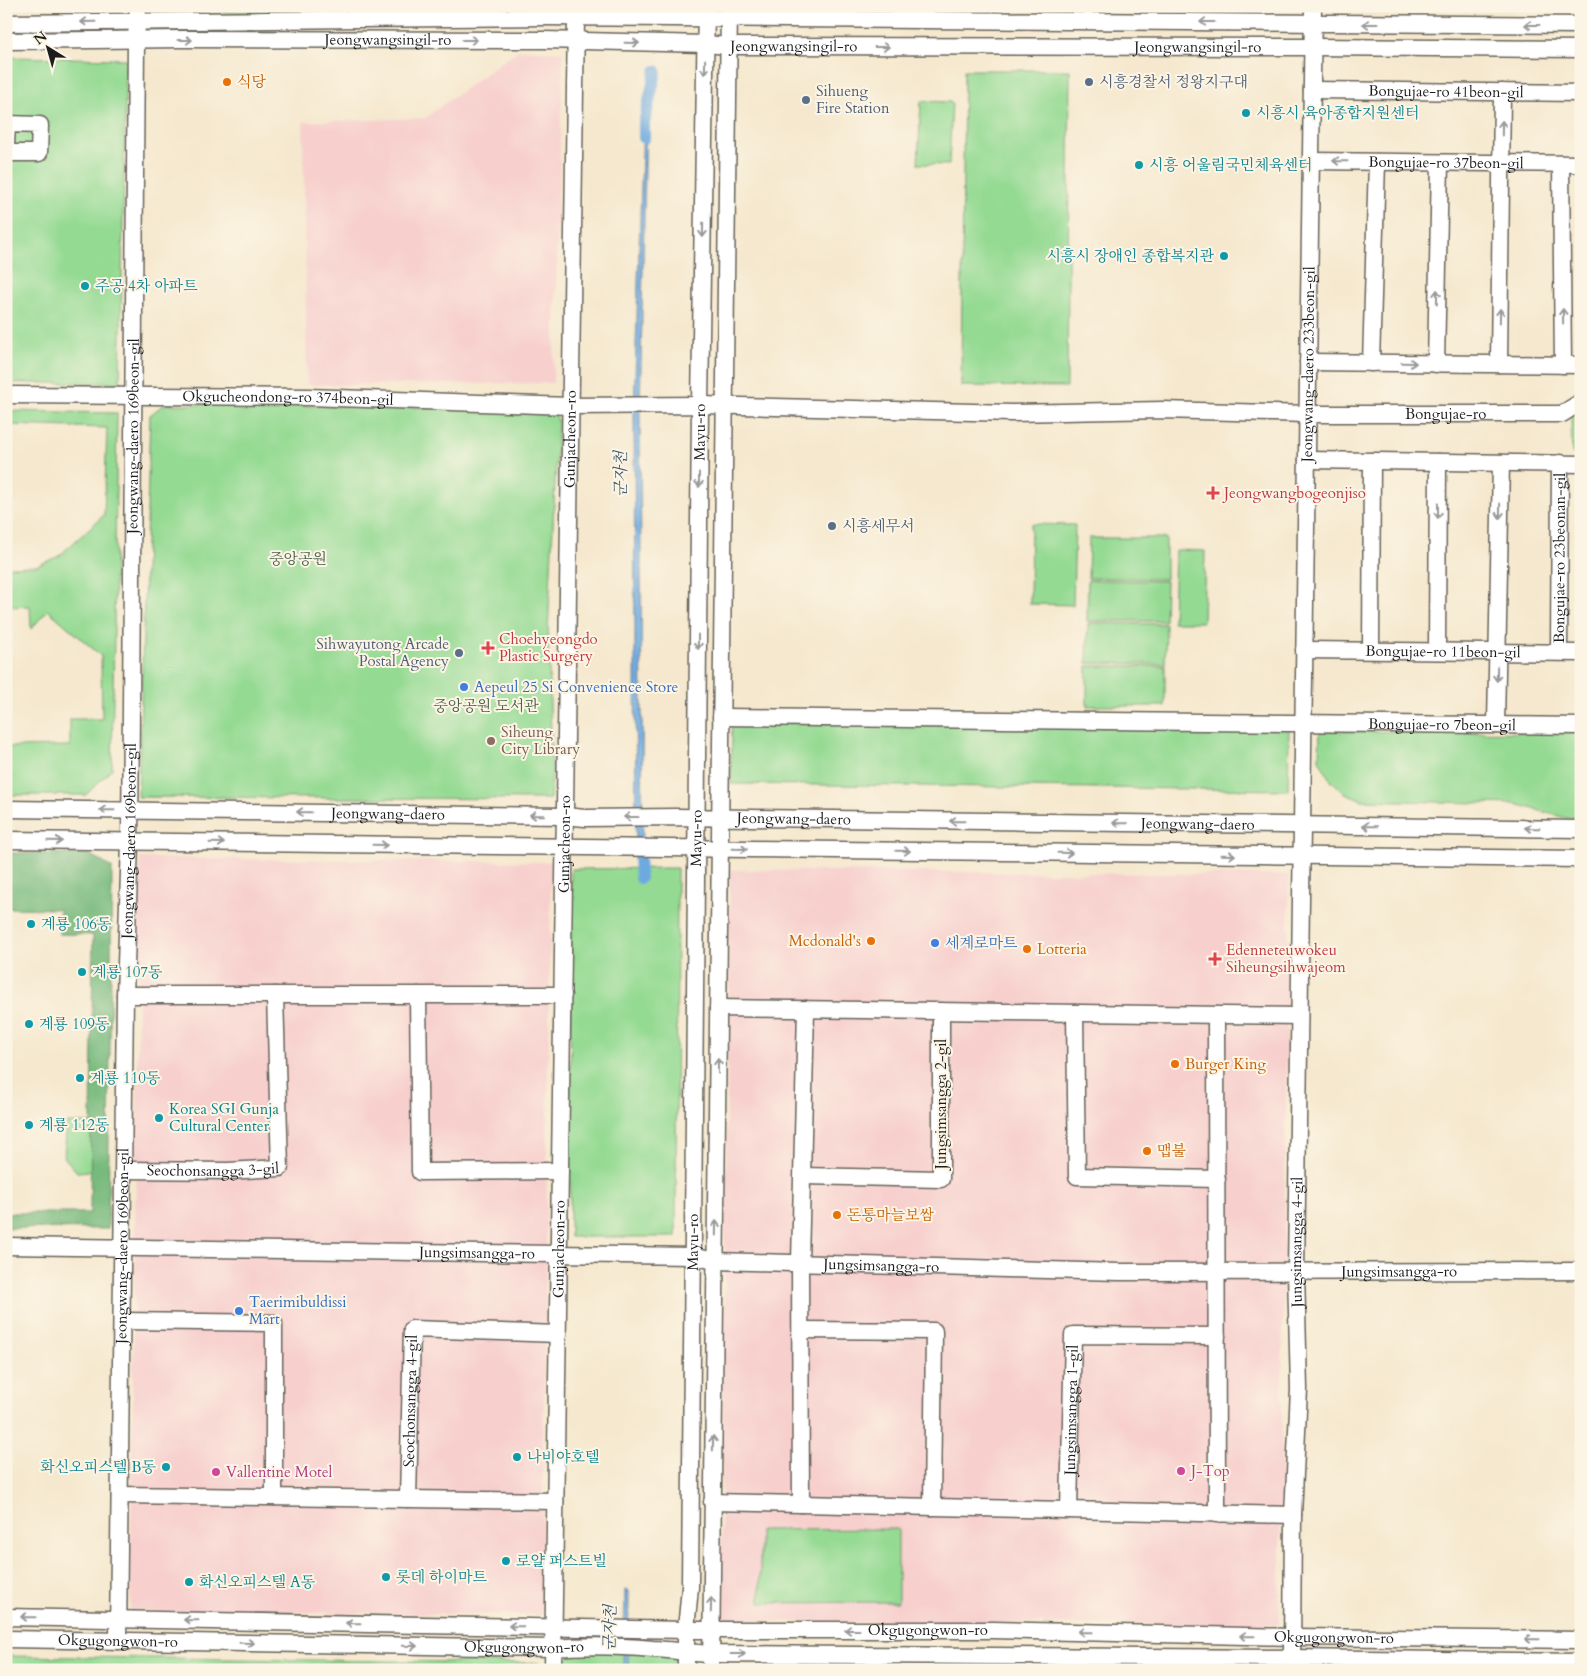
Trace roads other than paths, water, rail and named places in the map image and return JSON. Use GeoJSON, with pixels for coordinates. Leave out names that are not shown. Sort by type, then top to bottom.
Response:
{"type":"FeatureCollection","features":[{"type":"Feature","properties":{"kind":"street","name":"Jeongwang-daero 233beon-gil"},"geometry":{"type":"LineString","coordinates":[[1302,825],[1313,6]]}},
{"type":"Feature","properties":{"kind":"street","name":"Mayu-ro"},"geometry":{"type":"LineString","coordinates":[[686,1670],[686,1630],[690,1587],[700,405],[706,12]]}},
{"type":"Feature","properties":{"kind":"street","name":"Jeongwangsingil-ro"},"geometry":{"type":"LineString","coordinates":[[6,23],[137,14],[576,17],[728,12],[1312,23],[1581,25]]}},
{"type":"Feature","properties":{"kind":"street","name":"Mayu-ro"},"geometry":{"type":"LineString","coordinates":[[711,1662],[728,12]]}},
{"type":"Feature","properties":{"kind":"street","name":"Jeongwang-daero 169beon-gil"},"geometry":{"type":"LineString","coordinates":[[118,1641],[125,995],[130,842],[132,396],[137,14]]}},
{"type":"Feature","properties":{"kind":"street","name":"Gunjacheon-ro"},"geometry":{"type":"LineString","coordinates":[[553,1670],[576,17]]}},
{"type":"Feature","properties":{"kind":"street","name":"Jeongwangsingil-ro"},"geometry":{"type":"LineString","coordinates":[[6,41],[182,39],[576,42],[728,46],[1581,49]]}},
{"type":"Feature","properties":{"kind":"street","name":"Bongujae-ro 41beon-gil"},"geometry":{"type":"LineString","coordinates":[[1312,90],[1581,93]]}},
{"type":"Feature","properties":{"kind":"street"},"geometry":{"type":"LineString","coordinates":[[1499,364],[1502,92]]}},
{"type":"Feature","properties":{"kind":"street"},"geometry":{"type":"LineString","coordinates":[[6,146],[7,124],[40,125],[39,153],[6,153]]}},
{"type":"Feature","properties":{"kind":"street","name":"Bongujae-ro 37beon-gil"},"geometry":{"type":"LineString","coordinates":[[1311,161],[1581,164]]}},
{"type":"Feature","properties":{"kind":"street"},"geometry":{"type":"LineString","coordinates":[[1371,363],[1376,162]]}},
{"type":"Feature","properties":{"kind":"street"},"geometry":{"type":"LineString","coordinates":[[1436,364],[1440,163]]}},
{"type":"Feature","properties":{"kind":"street"},"geometry":{"type":"LineString","coordinates":[[1561,164],[1563,365]]}},
{"type":"Feature","properties":{"kind":"street"},"geometry":{"type":"LineString","coordinates":[[1308,362],[1581,365]]}},
{"type":"Feature","properties":{"kind":"street","name":"Okgucheondong-ro 374beon-gil"},"geometry":{"type":"LineString","coordinates":[[6,395],[308,397],[570,406],[725,406]]}},
{"type":"Feature","properties":{"kind":"street","name":"Bongujae-ro"},"geometry":{"type":"LineString","coordinates":[[725,406],[1003,412],[1163,410],[1307,414],[1562,414],[1581,402]]}},
{"type":"Feature","properties":{"kind":"street","name":"Bongujae-ro 23beonan-gil"},"geometry":{"type":"LineString","coordinates":[[1306,460],[1581,464]]}},
{"type":"Feature","properties":{"kind":"street"},"geometry":{"type":"LineString","coordinates":[[1371,650],[1372,461]]}},
{"type":"Feature","properties":{"kind":"street"},"geometry":{"type":"LineString","coordinates":[[1438,462],[1438,651]]}},
{"type":"Feature","properties":{"kind":"street"},"geometry":{"type":"LineString","coordinates":[[1496,725],[1501,462]]}},
{"type":"Feature","properties":{"kind":"street","name":"Bongujae-ro 23beonan-gil"},"geometry":{"type":"LineString","coordinates":[[1559,652],[1560,463]]}},
{"type":"Feature","properties":{"kind":"street","name":"Bongujae-ro 11beon-gil"},"geometry":{"type":"LineString","coordinates":[[1304,650],[1581,653]]}},
{"type":"Feature","properties":{"kind":"street","name":"Bongujae-ro 7beon-gil"},"geometry":{"type":"LineString","coordinates":[[721,717],[1581,726]]}},
{"type":"Feature","properties":{"kind":"street","name":"Jeongwang-daero"},"geometry":{"type":"LineString","coordinates":[[6,809],[565,816],[585,818],[676,817],[1581,829]]}},
{"type":"Feature","properties":{"kind":"street","name":"Jungsimsangga 4-gil"},"geometry":{"type":"LineString","coordinates":[[1292,1658],[1293,1515],[1299,1390],[1296,1272],[1302,825]]}},
{"type":"Feature","properties":{"kind":"street","name":"Jeongwang-daero"},"geometry":{"type":"LineString","coordinates":[[6,840],[1581,859]]}},
{"type":"Feature","properties":{"kind":"street"},"geometry":{"type":"LineString","coordinates":[[125,995],[562,995]]}},
{"type":"Feature","properties":{"kind":"street","name":"Seochonsangga 3-gil"},"geometry":{"type":"LineString","coordinates":[[124,1170],[228,1171],[280,1168],[275,995]]}},
{"type":"Feature","properties":{"kind":"street"},"geometry":{"type":"LineString","coordinates":[[418,995],[420,1172],[560,1171]]}},
{"type":"Feature","properties":{"kind":"street"},"geometry":{"type":"LineString","coordinates":[[718,1008],[1299,1016]]}},
{"type":"Feature","properties":{"kind":"street"},"geometry":{"type":"LineString","coordinates":[[801,1504],[800,1263],[806,1009]]}},
{"type":"Feature","properties":{"kind":"street","name":"Jungsimsangga 2-gil"},"geometry":{"type":"LineString","coordinates":[[803,1176],[940,1179],[941,1011]]}},
{"type":"Feature","properties":{"kind":"street"},"geometry":{"type":"LineString","coordinates":[[1075,1013],[1077,1176],[1217,1179]]}},
{"type":"Feature","properties":{"kind":"street"},"geometry":{"type":"LineString","coordinates":[[1216,1015],[1217,1514]]}},
{"type":"Feature","properties":{"kind":"street","name":"Jungsimsangga-ro"},"geometry":{"type":"LineString","coordinates":[[6,1246],[692,1256],[715,1260],[1011,1269],[1217,1272],[1581,1271]]}},
{"type":"Feature","properties":{"kind":"street"},"geometry":{"type":"LineString","coordinates":[[122,1321],[274,1323],[274,1497]]}},
{"type":"Feature","properties":{"kind":"street","name":"Seochonsangga 4-gil"},"geometry":{"type":"LineString","coordinates":[[408,1499],[412,1329],[558,1334]]}},
{"type":"Feature","properties":{"kind":"street"},"geometry":{"type":"LineString","coordinates":[[801,1330],[934,1331],[932,1507]]}},
{"type":"Feature","properties":{"kind":"street","name":"Jungsimsangga 1-gil"},"geometry":{"type":"LineString","coordinates":[[1069,1510],[1073,1335],[1217,1336]]}},
{"type":"Feature","properties":{"kind":"street"},"geometry":{"type":"LineString","coordinates":[[120,1495],[555,1501]]}},
{"type":"Feature","properties":{"kind":"street"},"geometry":{"type":"LineString","coordinates":[[712,1502],[1293,1515]]}},
{"type":"Feature","properties":{"kind":"street","name":"Okgugongwon-ro"},"geometry":{"type":"LineString","coordinates":[[6,1617],[653,1630],[983,1630],[1292,1637],[1581,1640]]}},
{"type":"Feature","properties":{"kind":"street","name":"Okgugongwon-ro"},"geometry":{"type":"LineString","coordinates":[[6,1639],[553,1648],[585,1646],[654,1649],[686,1653],[711,1662],[1292,1658],[1581,1662]]}},
{"type":"Feature","properties":{"kind":"water"},"geometry":{"type":"Polygon","coordinates":[[[643,122],[646,123],[640,411],[643,869],[636,869],[634,410],[643,122]]]}},
{"type":"Feature","properties":{"kind":"water"},"geometry":{"type":"Polygon","coordinates":[[[625,1590],[629,1591],[628,1670],[623,1670],[625,1590]]]}},
{"type":"Feature","properties":{"kind":"waterway","name":"군자천"},"geometry":{"type":"LineString","coordinates":[[644,138],[644,123],[656,71]]}},
{"type":"Feature","properties":{"kind":"waterway","name":"군자천"},"geometry":{"type":"LineString","coordinates":[[639,852],[640,878]]}},
{"type":"Feature","properties":{"kind":"place","name":"식당"},"geometry":{"type":"Point","coordinates":[227,82]}},
{"type":"Feature","properties":{"kind":"place","name":"시흥경찰서 정왕지구대"},"geometry":{"type":"Point","coordinates":[1089,82]}},
{"type":"Feature","properties":{"kind":"place","name":"Sihueng Fire Station"},"geometry":{"type":"Point","coordinates":[806,100]}},
{"type":"Feature","properties":{"kind":"place","name":"시흥시 육아종합지원센터"},"geometry":{"type":"Point","coordinates":[1246,113]}},
{"type":"Feature","properties":{"kind":"place","name":"시흥 어울림국민체육센터"},"geometry":{"type":"Point","coordinates":[1139,165]}},
{"type":"Feature","properties":{"kind":"place","name":"시흥시 장애인 종합복지관"},"geometry":{"type":"Point","coordinates":[1224,256]}},
{"type":"Feature","properties":{"kind":"place","name":"주공 4차 아파트"},"geometry":{"type":"Point","coordinates":[85,286]}},
{"type":"Feature","properties":{"kind":"place","name":"Jeongwangbogeonjiso"},"geometry":{"type":"Point","coordinates":[1213,493]}},
{"type":"Feature","properties":{"kind":"place","name":"시흥세무서"},"geometry":{"type":"Point","coordinates":[832,526]}},
{"type":"Feature","properties":{"kind":"place","name":"Choehyeongdo Plastic Surgery"},"geometry":{"type":"Point","coordinates":[488,648]}},
{"type":"Feature","properties":{"kind":"place","name":"Sihwayutong Arcade Postal Agency"},"geometry":{"type":"Point","coordinates":[459,653]}},
{"type":"Feature","properties":{"kind":"place","name":"Aepeul 25 Si Convenience Store"},"geometry":{"type":"Point","coordinates":[464,687]}},
{"type":"Feature","properties":{"kind":"place","name":"Siheung City Library"},"geometry":{"type":"Point","coordinates":[491,741]}},
{"type":"Feature","properties":{"kind":"place","name":"계룡 106동"},"geometry":{"type":"Point","coordinates":[31,924]}},
{"type":"Feature","properties":{"kind":"place","name":"Mcdonald's"},"geometry":{"type":"Point","coordinates":[871,941]}},
{"type":"Feature","properties":{"kind":"place","name":"세계로마트"},"geometry":{"type":"Point","coordinates":[935,943]}},
{"type":"Feature","properties":{"kind":"place","name":"Lotteria"},"geometry":{"type":"Point","coordinates":[1027,949]}},
{"type":"Feature","properties":{"kind":"place","name":"Edenneteuwokeu Siheungsihwajeom"},"geometry":{"type":"Point","coordinates":[1215,959]}},
{"type":"Feature","properties":{"kind":"place","name":"계룡 107동"},"geometry":{"type":"Point","coordinates":[82,972]}},
{"type":"Feature","properties":{"kind":"place","name":"계룡 109동"},"geometry":{"type":"Point","coordinates":[29,1024]}},
{"type":"Feature","properties":{"kind":"place","name":"Burger King"},"geometry":{"type":"Point","coordinates":[1175,1064]}},
{"type":"Feature","properties":{"kind":"place","name":"계룡 110동"},"geometry":{"type":"Point","coordinates":[80,1078]}},
{"type":"Feature","properties":{"kind":"place","name":"Korea SGI Gunja Cultural Center"},"geometry":{"type":"Point","coordinates":[159,1118]}},
{"type":"Feature","properties":{"kind":"place","name":"계룡 112동"},"geometry":{"type":"Point","coordinates":[29,1125]}},
{"type":"Feature","properties":{"kind":"place","name":"맵불"},"geometry":{"type":"Point","coordinates":[1147,1151]}},
{"type":"Feature","properties":{"kind":"place","name":"돈통마늘보쌈"},"geometry":{"type":"Point","coordinates":[837,1215]}},
{"type":"Feature","properties":{"kind":"place","name":"Taerimibuldissi Mart"},"geometry":{"type":"Point","coordinates":[239,1311]}},
{"type":"Feature","properties":{"kind":"place","name":"나비야호텔"},"geometry":{"type":"Point","coordinates":[517,1457]}},
{"type":"Feature","properties":{"kind":"place","name":"화신오피스텔 B동"},"geometry":{"type":"Point","coordinates":[166,1467]}},
{"type":"Feature","properties":{"kind":"place","name":"J-Top"},"geometry":{"type":"Point","coordinates":[1181,1471]}},
{"type":"Feature","properties":{"kind":"place","name":"Vallentine Motel"},"geometry":{"type":"Point","coordinates":[216,1472]}},
{"type":"Feature","properties":{"kind":"place","name":"로얄 퍼스트빌"},"geometry":{"type":"Point","coordinates":[506,1561]}},
{"type":"Feature","properties":{"kind":"place","name":"롯데 하이마트"},"geometry":{"type":"Point","coordinates":[386,1577]}},
{"type":"Feature","properties":{"kind":"place","name":"화신오피스텔 A동"},"geometry":{"type":"Point","coordinates":[189,1582]}},
{"type":"Feature","properties":{"kind":"park label","name":"중앙공원"},"geometry":{"type":"Point","coordinates":[298,559]}},
{"type":"Feature","properties":{"kind":"park label","name":"중앙공원 도서관"},"geometry":{"type":"Point","coordinates":[486,706]}}]}
